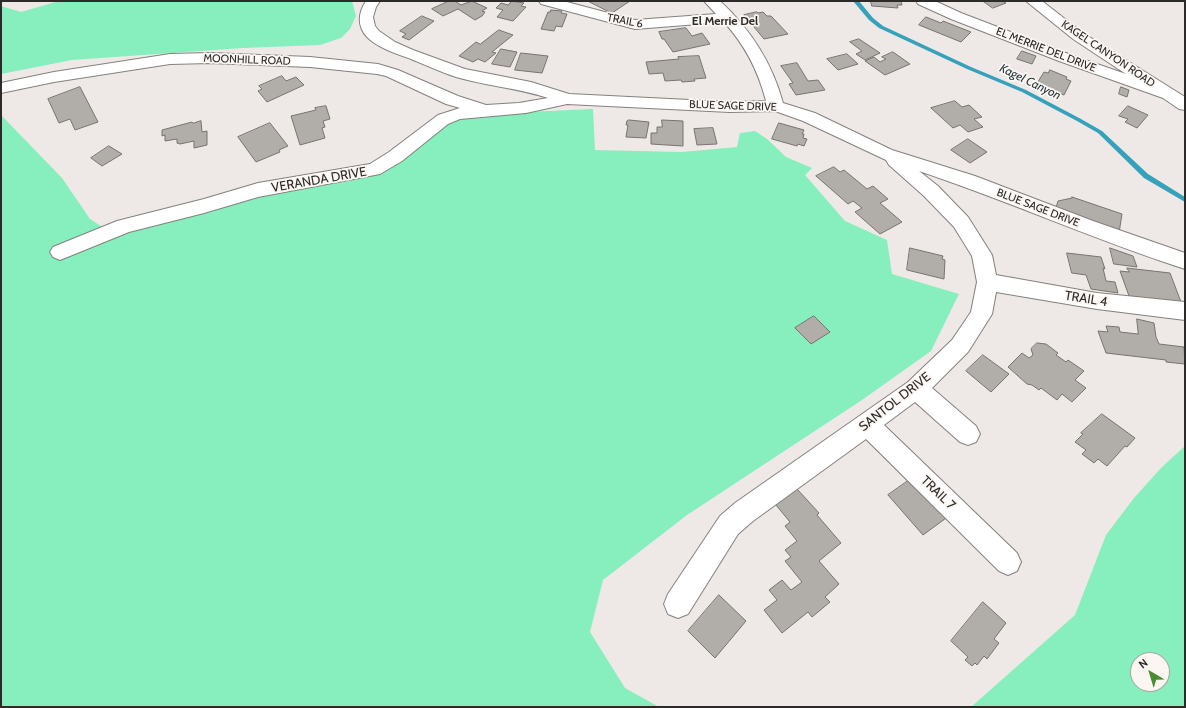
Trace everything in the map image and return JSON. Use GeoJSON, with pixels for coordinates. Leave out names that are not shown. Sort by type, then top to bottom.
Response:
{"type":"FeatureCollection","features":[{"type":"Feature","properties":{"kind":"street","name":"BLUE SAGE DRIVE"},"geometry":{"type":"LineString","coordinates":[[373,1],[366,13],[368,26],[373,34],[390,45],[408,53],[461,73],[531,87],[568,99],[730,107],[776,106],[809,117],[886,154],[969,181],[1086,226],[1185,261]]}},
{"type":"Feature","properties":{"kind":"street","name":"TRAIL 6"},"geometry":{"type":"LineString","coordinates":[[546,1],[635,25],[729,17]]}},
{"type":"Feature","properties":{"kind":"street"},"geometry":{"type":"LineString","coordinates":[[711,1],[729,17],[752,48],[767,74],[776,106]]}},
{"type":"Feature","properties":{"kind":"street","name":"EL MERRIE DEL DRIVE"},"geometry":{"type":"LineString","coordinates":[[923,1],[956,16],[1058,55],[1170,95]]}},
{"type":"Feature","properties":{"kind":"street","name":"KAGEL CANYON ROAD"},"geometry":{"type":"LineString","coordinates":[[1034,1],[1078,36],[1185,105]]}},
{"type":"Feature","properties":{"kind":"street","name":"MOONHILL ROAD"},"geometry":{"type":"LineString","coordinates":[[1,88],[54,77],[170,59],[210,58],[310,62],[378,69],[392,73],[452,100],[486,110]]}},
{"type":"Feature","properties":{"kind":"street","name":"VERANDA DRIVE"},"geometry":{"type":"LineString","coordinates":[[60,252],[124,226],[258,190],[374,170],[388,162],[445,118],[486,110],[512,109],[549,104],[568,99]]}},
{"type":"Feature","properties":{"kind":"street","name":"SANTOL DRIVE"},"geometry":{"type":"LineString","coordinates":[[678,604],[729,525],[744,512],[916,389],[960,346],[981,314],[987,282],[982,255],[961,222],[931,191],[886,154]]}},
{"type":"Feature","properties":{"kind":"street","name":"TRAIL 4"},"geometry":{"type":"LineString","coordinates":[[987,282],[1097,301],[1185,311]]}},
{"type":"Feature","properties":{"kind":"street"},"geometry":{"type":"LineString","coordinates":[[916,389],[968,434]]}},
{"type":"Feature","properties":{"kind":"street","name":"TRAIL 7"},"geometry":{"type":"LineString","coordinates":[[867,424],[1008,562]]}},
{"type":"Feature","properties":{"kind":"green space"},"geometry":{"type":"Polygon","coordinates":[[[59,1],[352,1],[356,16],[350,29],[341,38],[320,45],[243,48],[72,60],[1,74],[1,6],[21,12],[59,1]]]}},
{"type":"Feature","properties":{"kind":"green space"},"geometry":{"type":"Polygon","coordinates":[[[593,109],[595,150],[682,152],[737,147],[740,133],[755,131],[767,139],[786,157],[812,168],[805,175],[845,221],[887,240],[892,274],[959,294],[931,351],[862,400],[687,515],[603,580],[590,632],[625,688],[659,707],[1,707],[1,115],[62,178],[90,219],[116,236],[276,193],[358,179],[377,173],[445,125],[462,119],[481,114],[593,109]]]}},
{"type":"Feature","properties":{"kind":"green space"},"geometry":{"type":"Polygon","coordinates":[[[1185,446],[1185,707],[971,707],[1075,615],[1106,535],[1134,498],[1162,467],[1185,446]]]}},
{"type":"Feature","properties":{"kind":"building"},"geometry":{"type":"Polygon","coordinates":[[[449,1],[455,1],[461,5],[472,1],[487,8],[482,11],[485,12],[482,16],[475,20],[458,9],[443,16],[432,9],[449,1]]]}},
{"type":"Feature","properties":{"kind":"building"},"geometry":{"type":"Polygon","coordinates":[[[512,1],[524,3],[521,6],[526,7],[513,21],[497,17],[503,10],[496,8],[501,3],[508,5],[512,1]]]}},
{"type":"Feature","properties":{"kind":"building"},"geometry":{"type":"Polygon","coordinates":[[[588,1],[630,1],[612,13],[588,1]]]}},
{"type":"Feature","properties":{"kind":"building"},"geometry":{"type":"Polygon","coordinates":[[[871,1],[901,1],[902,5],[897,5],[898,8],[872,6],[871,1]]]}},
{"type":"Feature","properties":{"kind":"building"},"geometry":{"type":"Polygon","coordinates":[[[983,1],[1002,1],[1006,3],[993,8],[983,1]]]}},
{"type":"Feature","properties":{"kind":"building"},"geometry":{"type":"Polygon","coordinates":[[[551,10],[562,11],[561,13],[567,14],[562,27],[556,26],[554,31],[541,29],[548,12],[551,10]]]}},
{"type":"Feature","properties":{"kind":"building"},"geometry":{"type":"Polygon","coordinates":[[[763,12],[767,16],[771,16],[788,34],[764,39],[744,15],[763,12]]]}},
{"type":"Feature","properties":{"kind":"building"},"geometry":{"type":"Polygon","coordinates":[[[422,16],[434,21],[409,40],[402,37],[406,34],[400,31],[422,16]]]}},
{"type":"Feature","properties":{"kind":"building"},"geometry":{"type":"Polygon","coordinates":[[[926,17],[941,23],[943,21],[971,32],[961,42],[919,25],[926,17]]]}},
{"type":"Feature","properties":{"kind":"building"},"geometry":{"type":"Polygon","coordinates":[[[686,28],[692,36],[702,33],[710,44],[673,52],[664,39],[662,39],[659,32],[686,28]]]}},
{"type":"Feature","properties":{"kind":"building"},"geometry":{"type":"Polygon","coordinates":[[[499,30],[513,35],[492,52],[496,53],[485,62],[478,59],[473,62],[459,56],[476,42],[480,44],[499,30]]]}},
{"type":"Feature","properties":{"kind":"building"},"geometry":{"type":"Polygon","coordinates":[[[859,39],[880,53],[865,60],[856,54],[862,51],[850,42],[859,39]]]}},
{"type":"Feature","properties":{"kind":"building"},"geometry":{"type":"Polygon","coordinates":[[[501,49],[517,52],[510,67],[492,64],[501,49]]]}},
{"type":"Feature","properties":{"kind":"building"},"geometry":{"type":"Polygon","coordinates":[[[1022,51],[1036,56],[1032,64],[1017,59],[1022,51]]]}},
{"type":"Feature","properties":{"kind":"building"},"geometry":{"type":"Polygon","coordinates":[[[893,52],[910,64],[885,75],[865,61],[874,57],[880,62],[886,59],[882,57],[893,52]]]}},
{"type":"Feature","properties":{"kind":"building"},"geometry":{"type":"Polygon","coordinates":[[[521,53],[548,56],[542,73],[515,70],[521,53]]]}},
{"type":"Feature","properties":{"kind":"building"},"geometry":{"type":"Polygon","coordinates":[[[847,54],[858,64],[838,70],[827,59],[847,54]]]}},
{"type":"Feature","properties":{"kind":"building"},"geometry":{"type":"Polygon","coordinates":[[[699,56],[706,78],[694,79],[695,81],[665,81],[663,73],[649,74],[646,62],[679,59],[678,57],[699,56]]]}},
{"type":"Feature","properties":{"kind":"building"},"geometry":{"type":"Polygon","coordinates":[[[797,63],[808,81],[818,80],[825,90],[796,95],[789,84],[793,83],[781,66],[797,63]]]}},
{"type":"Feature","properties":{"kind":"building"},"geometry":{"type":"Polygon","coordinates":[[[1050,70],[1067,77],[1066,79],[1071,81],[1064,95],[1036,85],[1044,72],[1048,73],[1050,70]]]}},
{"type":"Feature","properties":{"kind":"building"},"geometry":{"type":"Polygon","coordinates":[[[282,76],[286,81],[296,77],[304,85],[267,102],[258,91],[262,89],[259,86],[282,76]]]}},
{"type":"Feature","properties":{"kind":"building"},"geometry":{"type":"Polygon","coordinates":[[[80,87],[98,122],[75,130],[70,119],[59,123],[48,99],[80,87]]]}},
{"type":"Feature","properties":{"kind":"building"},"geometry":{"type":"Polygon","coordinates":[[[1121,87],[1129,90],[1127,97],[1119,94],[1121,87]]]}},
{"type":"Feature","properties":{"kind":"building"},"geometry":{"type":"Polygon","coordinates":[[[955,101],[962,107],[969,105],[982,117],[974,119],[983,127],[968,132],[960,125],[953,128],[931,108],[955,101]]]}},
{"type":"Feature","properties":{"kind":"building"},"geometry":{"type":"Polygon","coordinates":[[[326,106],[330,119],[323,121],[325,127],[322,128],[325,138],[300,145],[291,116],[326,106]]]}},
{"type":"Feature","properties":{"kind":"building"},"geometry":{"type":"Polygon","coordinates":[[[1128,106],[1148,115],[1137,128],[1125,122],[1128,119],[1119,116],[1128,106]]]}},
{"type":"Feature","properties":{"kind":"building"},"geometry":{"type":"Polygon","coordinates":[[[662,120],[683,121],[683,146],[651,144],[651,133],[657,133],[657,127],[662,127],[662,120]]]}},
{"type":"Feature","properties":{"kind":"building"},"geometry":{"type":"Polygon","coordinates":[[[201,121],[202,132],[207,131],[207,145],[194,148],[194,141],[180,144],[177,143],[177,139],[165,141],[165,135],[162,136],[162,130],[201,121]]]}},
{"type":"Feature","properties":{"kind":"building"},"geometry":{"type":"Polygon","coordinates":[[[627,121],[649,122],[646,138],[626,137],[628,125],[626,125],[627,121]]]}},
{"type":"Feature","properties":{"kind":"building"},"geometry":{"type":"Polygon","coordinates":[[[270,123],[288,146],[279,150],[280,152],[256,162],[238,137],[270,123]]]}},
{"type":"Feature","properties":{"kind":"building"},"geometry":{"type":"Polygon","coordinates":[[[779,123],[804,130],[802,134],[804,134],[803,138],[807,139],[804,146],[798,144],[797,146],[772,139],[779,123]]]}},
{"type":"Feature","properties":{"kind":"building"},"geometry":{"type":"Polygon","coordinates":[[[713,128],[717,144],[697,145],[694,129],[713,128]]]}},
{"type":"Feature","properties":{"kind":"building"},"geometry":{"type":"Polygon","coordinates":[[[968,139],[987,152],[970,163],[951,150],[968,139]]]}},
{"type":"Feature","properties":{"kind":"building"},"geometry":{"type":"Polygon","coordinates":[[[109,146],[122,154],[102,166],[91,158],[109,146]]]}},
{"type":"Feature","properties":{"kind":"building"},"geometry":{"type":"Polygon","coordinates":[[[834,167],[840,172],[844,170],[867,189],[873,186],[888,199],[880,203],[902,222],[880,234],[855,212],[862,208],[853,201],[848,204],[816,176],[834,167]]]}},
{"type":"Feature","properties":{"kind":"building"},"geometry":{"type":"Polygon","coordinates":[[[1072,197],[1122,214],[1119,233],[1055,211],[1058,201],[1072,197]]]}},
{"type":"Feature","properties":{"kind":"building"},"geometry":{"type":"Polygon","coordinates":[[[910,248],[943,256],[942,259],[945,260],[944,279],[907,270],[910,248]]]}},
{"type":"Feature","properties":{"kind":"building"},"geometry":{"type":"Polygon","coordinates":[[[1110,248],[1133,256],[1137,267],[1114,264],[1110,248]]]}},
{"type":"Feature","properties":{"kind":"building"},"geometry":{"type":"Polygon","coordinates":[[[1067,253],[1101,257],[1105,269],[1103,268],[1106,281],[1115,282],[1118,293],[1091,289],[1086,275],[1072,273],[1067,253]]]}},
{"type":"Feature","properties":{"kind":"building"},"geometry":{"type":"Polygon","coordinates":[[[1127,268],[1170,273],[1181,302],[1129,296],[1120,271],[1129,272],[1127,268]]]}},
{"type":"Feature","properties":{"kind":"building"},"geometry":{"type":"Polygon","coordinates":[[[814,316],[830,332],[811,344],[795,328],[814,316]]]}},
{"type":"Feature","properties":{"kind":"building"},"geometry":{"type":"Polygon","coordinates":[[[1137,319],[1154,323],[1156,337],[1159,344],[1184,347],[1185,364],[1166,362],[1166,360],[1106,353],[1098,331],[1108,332],[1106,326],[1119,327],[1120,332],[1138,334],[1137,319]]]}},
{"type":"Feature","properties":{"kind":"building"},"geometry":{"type":"Polygon","coordinates":[[[1037,343],[1046,344],[1058,353],[1056,355],[1066,362],[1068,360],[1084,371],[1075,380],[1086,388],[1072,402],[1062,394],[1057,400],[1041,388],[1039,390],[1032,385],[1027,384],[1008,367],[1022,353],[1029,358],[1033,355],[1031,349],[1037,343]]]}},
{"type":"Feature","properties":{"kind":"building"},"geometry":{"type":"Polygon","coordinates":[[[983,355],[1009,374],[991,392],[966,371],[983,355]]]}},
{"type":"Feature","properties":{"kind":"building"},"geometry":{"type":"Polygon","coordinates":[[[1102,414],[1135,438],[1127,447],[1125,446],[1107,466],[1098,459],[1094,463],[1082,454],[1086,450],[1075,442],[1083,434],[1081,433],[1102,414]]]}},
{"type":"Feature","properties":{"kind":"building"},"geometry":{"type":"Polygon","coordinates":[[[918,474],[953,513],[923,535],[888,495],[918,474]]]}},
{"type":"Feature","properties":{"kind":"building"},"geometry":{"type":"Polygon","coordinates":[[[797,489],[819,513],[817,515],[841,543],[819,561],[839,584],[825,597],[830,602],[812,617],[808,612],[782,633],[764,610],[777,600],[769,590],[782,580],[791,590],[802,582],[785,561],[791,557],[785,550],[797,541],[785,526],[790,522],[776,505],[797,489]]]}},
{"type":"Feature","properties":{"kind":"building"},"geometry":{"type":"Polygon","coordinates":[[[719,595],[746,621],[715,658],[688,631],[719,595]]]}},
{"type":"Feature","properties":{"kind":"building"},"geometry":{"type":"Polygon","coordinates":[[[983,602],[1006,623],[994,639],[999,643],[987,659],[984,656],[977,665],[975,663],[972,666],[965,660],[968,657],[951,641],[983,602]]]}},
{"type":"Feature","properties":{"kind":"waterway","name":"Kagel Canyon"},"geometry":{"type":"LineString","coordinates":[[856,1],[871,19],[881,27],[969,68],[1024,91],[1100,132],[1146,176],[1185,200]]}},
{"type":"Feature","properties":{"kind":"district","name":"El Merrie Del"},"geometry":{"type":"Point","coordinates":[725,21]}}]}
